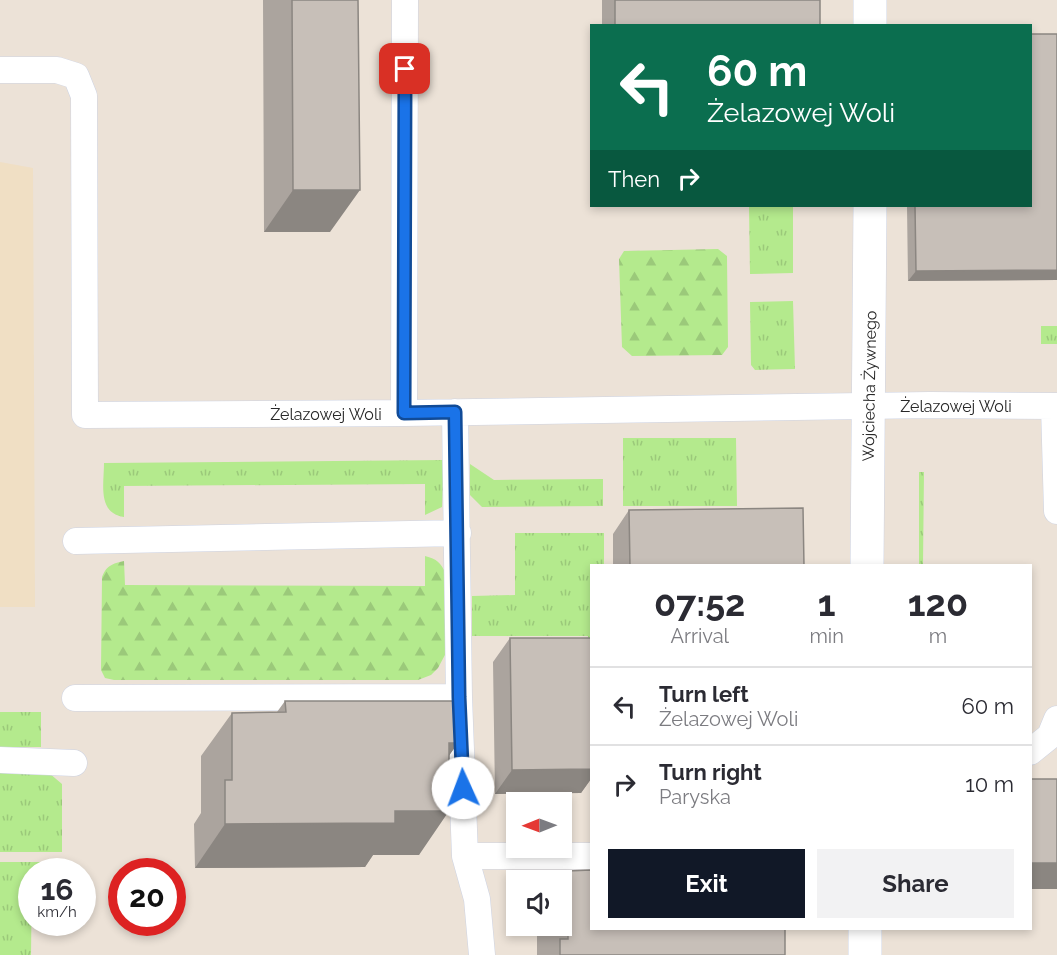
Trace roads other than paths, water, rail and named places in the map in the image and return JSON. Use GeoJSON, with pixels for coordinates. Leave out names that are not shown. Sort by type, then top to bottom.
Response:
{"type":"FeatureCollection","features":[{"type":"Feature","properties":{"kind":"street"},"geometry":{"type":"LineString","coordinates":[[870,0],[870,24]]}},
{"type":"Feature","properties":{"kind":"street","name":"Wojciecha Żywnego"},"geometry":{"type":"LineString","coordinates":[[867,564],[870,207]]}},
{"type":"Feature","properties":{"kind":"street"},"geometry":{"type":"LineString","coordinates":[[865,930],[865,955]]}},
{"type":"Feature","properties":{"kind":"lane"},"geometry":{"type":"LineString","coordinates":[[404,413],[405,0]]}},
{"type":"Feature","properties":{"kind":"lane","name":"Żelazowej Woli"},"geometry":{"type":"LineString","coordinates":[[0,70],[57,70],[76,76],[84,96],[85,415],[1055,406]]}},
{"type":"Feature","properties":{"kind":"lane"},"geometry":{"type":"LineString","coordinates":[[1055,406],[1057,510]]}},
{"type":"Feature","properties":{"kind":"lane"},"geometry":{"type":"LineString","coordinates":[[455,412],[459,697],[465,856],[477,899],[482,955]]}},
{"type":"Feature","properties":{"kind":"lane"},"geometry":{"type":"LineString","coordinates":[[76,541],[458,533]]}},
{"type":"Feature","properties":{"kind":"lane"},"geometry":{"type":"LineString","coordinates":[[75,698],[459,697]]}},
{"type":"Feature","properties":{"kind":"lane"},"geometry":{"type":"LineString","coordinates":[[1032,750],[1050,736],[1057,719]]}},
{"type":"Feature","properties":{"kind":"lane"},"geometry":{"type":"LineString","coordinates":[[0,760],[74,763]]}},
{"type":"Feature","properties":{"kind":"lane"},"geometry":{"type":"LineString","coordinates":[[465,856],[590,856]]}}]}
